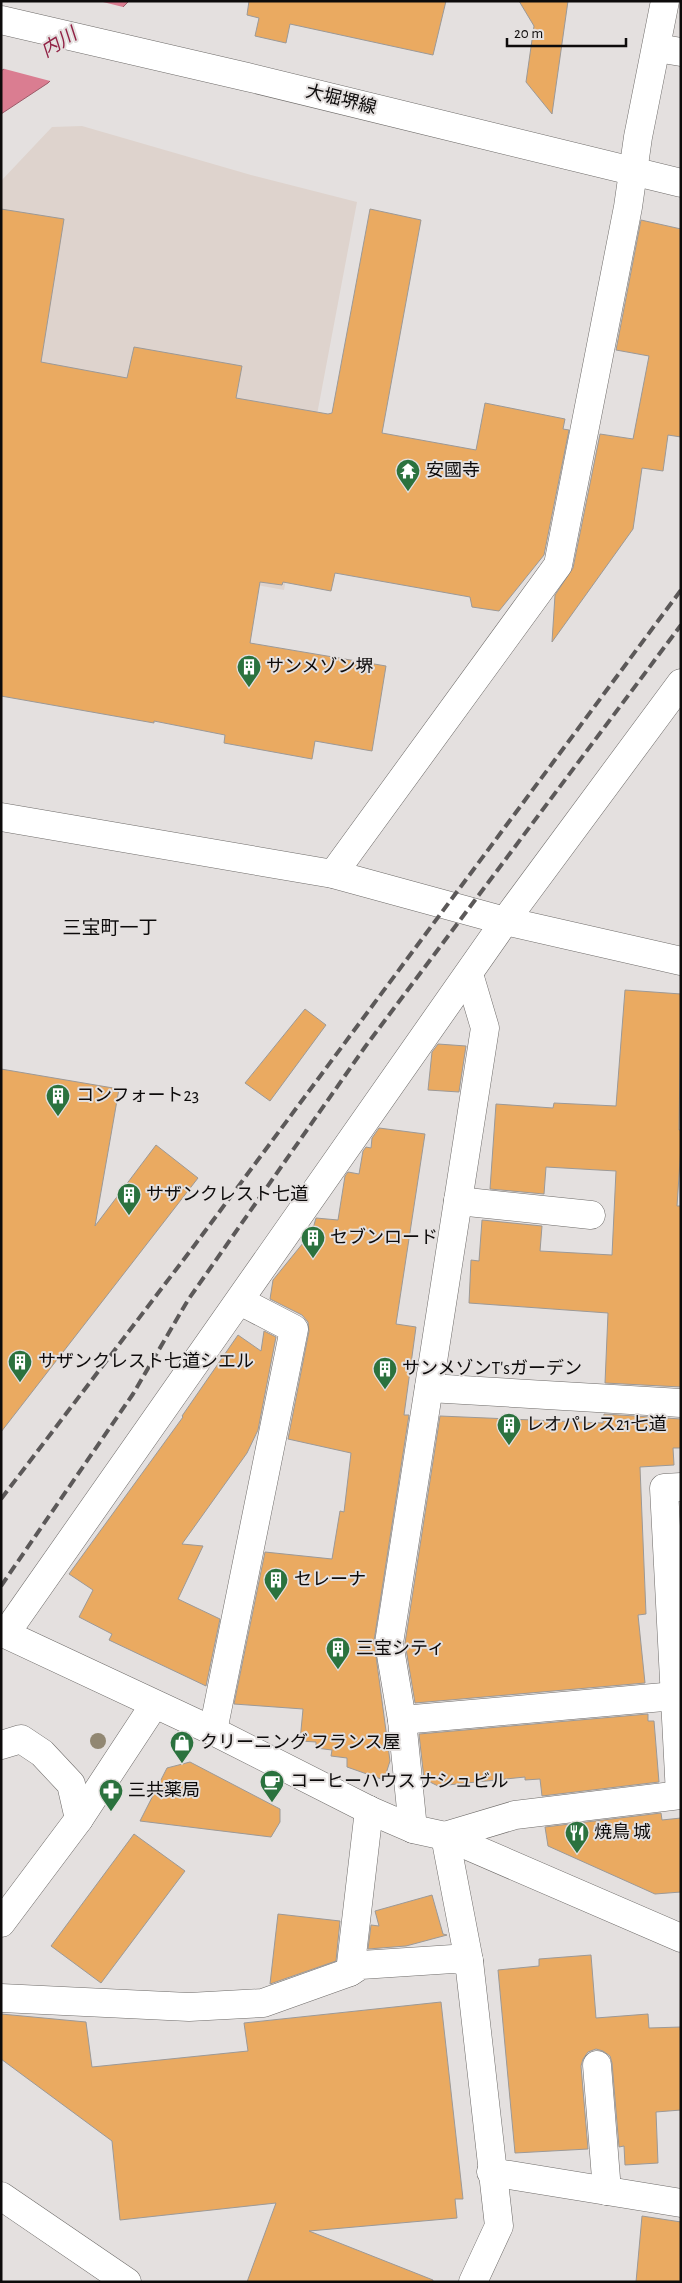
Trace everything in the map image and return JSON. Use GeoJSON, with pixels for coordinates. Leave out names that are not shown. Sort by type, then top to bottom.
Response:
{"type":"FeatureCollection","features":[{"type":"Feature","properties":{"kind":"street"},"geometry":{"type":"LineString","coordinates":[[332,874],[558,565],[628,207],[638,137],[669,50],[666,1]]}},
{"type":"Feature","properties":{"kind":"street","name":"大堀堺線"},"geometry":{"type":"LineString","coordinates":[[14,23],[681,183]]}},
{"type":"Feature","properties":{"kind":"street"},"geometry":{"type":"LineString","coordinates":[[681,683],[506,921],[240,1301],[4,1633],[154,1705],[213,1731],[369,1810],[413,1829],[445,1836],[681,1938]]}},
{"type":"Feature","properties":{"kind":"street"},"geometry":{"type":"LineString","coordinates":[[1,817],[332,874],[506,921],[681,961]]}},
{"type":"Feature","properties":{"kind":"street"},"geometry":{"type":"LineString","coordinates":[[413,1829],[402,1720],[389,1643],[485,1028],[469,974]]}},
{"type":"Feature","properties":{"kind":"street"},"geometry":{"type":"LineString","coordinates":[[458,1200],[591,1215]]}},
{"type":"Feature","properties":{"kind":"street"},"geometry":{"type":"LineString","coordinates":[[213,1731],[294,1329],[240,1301]]}},
{"type":"Feature","properties":{"kind":"street"},"geometry":{"type":"LineString","coordinates":[[429,1388],[681,1403]]}},
{"type":"Feature","properties":{"kind":"street"},"geometry":{"type":"LineString","coordinates":[[445,1836],[515,1815],[680,1795],[664,1488],[681,1488]]}},
{"type":"Feature","properties":{"kind":"street"},"geometry":{"type":"LineString","coordinates":[[402,1720],[675,1696]]}},
{"type":"Feature","properties":{"kind":"street"},"geometry":{"type":"LineString","coordinates":[[6,1912],[79,1819],[154,1705]]}},
{"type":"Feature","properties":{"kind":"street"},"geometry":{"type":"LineString","coordinates":[[1,1745],[21,1740],[42,1753],[71,1784],[79,1819]]}},
{"type":"Feature","properties":{"kind":"street"},"geometry":{"type":"LineString","coordinates":[[350,1972],[369,1810]]}},
{"type":"Feature","properties":{"kind":"street"},"geometry":{"type":"LineString","coordinates":[[445,1836],[469,1961],[491,2172],[499,2226],[473,2282]]}},
{"type":"Feature","properties":{"kind":"street"},"geometry":{"type":"LineString","coordinates":[[1,1998],[189,2007],[262,2003],[350,1972],[361,1965],[453,1958],[469,1961]]}},
{"type":"Feature","properties":{"kind":"street"},"geometry":{"type":"LineString","coordinates":[[597,2065],[606,2191]]}},
{"type":"Feature","properties":{"kind":"street"},"geometry":{"type":"LineString","coordinates":[[491,2172],[681,2203]]}},
{"type":"Feature","properties":{"kind":"street"},"geometry":{"type":"LineString","coordinates":[[1,2196],[126,2282]]}},
{"type":"Feature","properties":{"kind":"shaded area"},"geometry":{"type":"Polygon","coordinates":[[[82,126],[251,175],[357,202],[284,590],[1,539],[1,181],[52,127],[82,126]]]}},
{"type":"Feature","properties":{"kind":"water","name":"内川"},"geometry":{"type":"Polygon","coordinates":[[[102,1],[129,1],[48,83],[1,114],[1,71],[99,5],[102,1]]]}},
{"type":"Feature","properties":{"kind":"pier"},"geometry":{"type":"Polygon","coordinates":[[[99,1],[127,8],[54,82],[1,68],[99,1]]]}},
{"type":"Feature","properties":{"kind":"building"},"geometry":{"type":"Polygon","coordinates":[[[249,1],[446,1],[433,55],[290,24],[286,43],[255,36],[259,18],[247,15],[249,1]]]}},
{"type":"Feature","properties":{"kind":"building"},"geometry":{"type":"Polygon","coordinates":[[[519,1],[568,1],[552,114],[526,82],[534,26],[519,1]]]}},
{"type":"Feature","properties":{"kind":"building"},"geometry":{"type":"Polygon","coordinates":[[[1,209],[64,219],[41,362],[127,378],[134,347],[242,366],[236,398],[328,414],[332,413],[370,209],[421,220],[382,433],[476,450],[485,403],[565,419],[563,429],[569,430],[544,555],[499,611],[472,607],[470,597],[335,573],[331,591],[283,582],[282,585],[260,582],[250,643],[386,666],[372,751],[315,741],[312,759],[224,743],[225,735],[154,721],[154,723],[1,696],[1,209]]]}},
{"type":"Feature","properties":{"kind":"building"},"geometry":{"type":"Polygon","coordinates":[[[641,220],[681,229],[681,437],[668,435],[663,471],[642,468],[633,529],[552,642],[555,595],[573,568],[600,434],[633,439],[649,356],[616,350],[641,220]]]}},
{"type":"Feature","properties":{"kind":"building"},"geometry":{"type":"Polygon","coordinates":[[[625,990],[681,994],[679,1130],[681,1130],[681,1146],[677,1206],[681,1206],[681,1387],[605,1383],[608,1313],[469,1303],[471,1260],[479,1261],[482,1220],[542,1226],[540,1251],[612,1255],[616,1171],[546,1167],[544,1194],[490,1189],[496,1104],[553,1108],[554,1103],[616,1106],[625,990]]]}},
{"type":"Feature","properties":{"kind":"building"},"geometry":{"type":"Polygon","coordinates":[[[305,1009],[326,1025],[270,1101],[245,1083],[305,1009]]]}},
{"type":"Feature","properties":{"kind":"building"},"geometry":{"type":"Polygon","coordinates":[[[438,1044],[466,1046],[459,1092],[428,1090],[432,1052],[438,1044]]]}},
{"type":"Feature","properties":{"kind":"building"},"geometry":{"type":"Polygon","coordinates":[[[1,1069],[119,1089],[95,1226],[156,1145],[198,1178],[1,1432],[1,1069]]]}},
{"type":"Feature","properties":{"kind":"building"},"geometry":{"type":"Polygon","coordinates":[[[379,1128],[425,1134],[396,1324],[416,1327],[404,1415],[409,1415],[374,1641],[390,1761],[384,1780],[347,1767],[347,1758],[331,1756],[332,1750],[316,1748],[316,1742],[300,1741],[303,1709],[234,1704],[265,1552],[332,1559],[340,1511],[344,1512],[351,1453],[288,1439],[309,1331],[308,1322],[302,1315],[270,1299],[273,1280],[312,1232],[316,1218],[338,1220],[345,1176],[348,1172],[359,1174],[363,1151],[366,1147],[371,1148],[372,1138],[379,1128]]]}},
{"type":"Feature","properties":{"kind":"building"},"geometry":{"type":"Polygon","coordinates":[[[264,1331],[276,1337],[258,1430],[247,1453],[182,1544],[203,1546],[178,1599],[220,1619],[206,1686],[109,1640],[112,1634],[79,1617],[93,1590],[69,1574],[183,1417],[238,1335],[261,1351],[264,1331]]]}},
{"type":"Feature","properties":{"kind":"building"},"geometry":{"type":"Polygon","coordinates":[[[604,1414],[681,1419],[681,1448],[673,1448],[674,1465],[640,1467],[646,1614],[638,1615],[645,1683],[415,1703],[405,1643],[440,1416],[603,1423],[604,1414]]]}},
{"type":"Feature","properties":{"kind":"building"},"geometry":{"type":"Polygon","coordinates":[[[648,1714],[648,1721],[654,1721],[659,1782],[542,1796],[540,1779],[525,1780],[525,1777],[438,1786],[424,1779],[419,1734],[648,1714]]]}},
{"type":"Feature","properties":{"kind":"building"},"geometry":{"type":"Polygon","coordinates":[[[190,1762],[280,1809],[280,1822],[271,1837],[140,1821],[167,1768],[190,1762]]]}},
{"type":"Feature","properties":{"kind":"building"},"geometry":{"type":"Polygon","coordinates":[[[661,1813],[662,1820],[681,1818],[681,1892],[655,1894],[548,1846],[545,1827],[661,1813]]]}},
{"type":"Feature","properties":{"kind":"building"},"geometry":{"type":"Polygon","coordinates":[[[134,1834],[185,1871],[101,1983],[51,1946],[134,1834]]]}},
{"type":"Feature","properties":{"kind":"building"},"geometry":{"type":"Polygon","coordinates":[[[432,1895],[443,1934],[447,1935],[406,1946],[368,1949],[371,1925],[379,1926],[375,1911],[432,1895]]]}},
{"type":"Feature","properties":{"kind":"building"},"geometry":{"type":"Polygon","coordinates":[[[278,1914],[340,1921],[336,1961],[270,1984],[278,1914]]]}},
{"type":"Feature","properties":{"kind":"building"},"geometry":{"type":"Polygon","coordinates":[[[591,1955],[596,2018],[648,2014],[649,2028],[681,2027],[681,2110],[656,2112],[658,2163],[625,2165],[624,2146],[619,2147],[612,2063],[610,2056],[596,2049],[588,2052],[581,2066],[588,2149],[515,2153],[498,1970],[539,1966],[539,1959],[591,1955]]]}},
{"type":"Feature","properties":{"kind":"building"},"geometry":{"type":"Polygon","coordinates":[[[441,2002],[463,2199],[455,2199],[457,2218],[309,2231],[433,2280],[433,2282],[247,2282],[276,2203],[120,2220],[112,2141],[1,2059],[1,2014],[86,2022],[92,2067],[248,2051],[244,2023],[441,2002]]]}},
{"type":"Feature","properties":{"kind":"building"},"geometry":{"type":"Polygon","coordinates":[[[642,2216],[681,2222],[681,2282],[636,2282],[642,2216]]]}},
{"type":"Feature","properties":{"kind":"railway"},"geometry":{"type":"LineString","coordinates":[[1,1499],[194,1246],[681,590]]}},
{"type":"Feature","properties":{"kind":"railway"},"geometry":{"type":"LineString","coordinates":[[1,1586],[133,1394],[188,1300],[365,1047],[681,625]]}},
{"type":"Feature","properties":{"kind":"place","name":"安國寺"},"geometry":{"type":"Point","coordinates":[408,492]}},
{"type":"Feature","properties":{"kind":"place","name":"サンメゾン堺"},"geometry":{"type":"Point","coordinates":[249,688]}},
{"type":"Feature","properties":{"kind":"place","name":"コンフォート23"},"geometry":{"type":"Point","coordinates":[58,1117]}},
{"type":"Feature","properties":{"kind":"place","name":"サザンクレスト七道"},"geometry":{"type":"Point","coordinates":[129,1216]}},
{"type":"Feature","properties":{"kind":"place","name":"セブンロード"},"geometry":{"type":"Point","coordinates":[313,1259]}},
{"type":"Feature","properties":{"kind":"place","name":"サザンクレスト七道シエル"},"geometry":{"type":"Point","coordinates":[20,1383]}},
{"type":"Feature","properties":{"kind":"place","name":"サンメゾンT'sガーデン"},"geometry":{"type":"Point","coordinates":[385,1390]}},
{"type":"Feature","properties":{"kind":"place","name":"レオパレス21七道"},"geometry":{"type":"Point","coordinates":[509,1446]}},
{"type":"Feature","properties":{"kind":"place","name":"セレーナ"},"geometry":{"type":"Point","coordinates":[276,1601]}},
{"type":"Feature","properties":{"kind":"place","name":"三宝シティ"},"geometry":{"type":"Point","coordinates":[338,1670]}},
{"type":"Feature","properties":{"kind":"place","name":"クリーニング フランス屋"},"geometry":{"type":"Point","coordinates":[182,1764]}},
{"type":"Feature","properties":{"kind":"place","name":"コーヒーハウス ナシュビル"},"geometry":{"type":"Point","coordinates":[272,1803]}},
{"type":"Feature","properties":{"kind":"place","name":"三共薬局"},"geometry":{"type":"Point","coordinates":[111,1812]}},
{"type":"Feature","properties":{"kind":"place","name":"焼鳥 城"},"geometry":{"type":"Point","coordinates":[577,1854]}},
{"type":"Feature","properties":{"kind":"district","name":"三宝町一丁"},"geometry":{"type":"Point","coordinates":[110,928]}}]}
